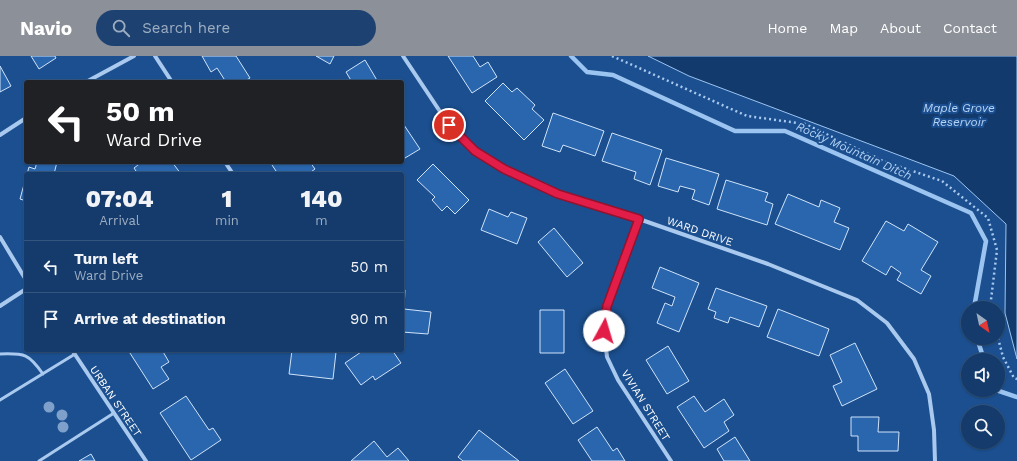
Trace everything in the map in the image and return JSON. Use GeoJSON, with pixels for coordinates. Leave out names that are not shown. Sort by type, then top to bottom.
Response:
{"type":"FeatureCollection","features":[{"type":"Feature","properties":{"kind":"street"},"geometry":{"type":"LineString","coordinates":[[90,80],[134,56]]}},
{"type":"Feature","properties":{"kind":"street"},"geometry":{"type":"LineString","coordinates":[[155,56],[171,80]]}},
{"type":"Feature","properties":{"kind":"street","name":"WARD DRIVE"},"geometry":{"type":"LineString","coordinates":[[403,56],[449,125],[475,151],[504,169],[558,194],[639,219],[768,264],[857,300],[887,323],[914,359],[929,394],[934,430],[935,461]]}},
{"type":"Feature","properties":{"kind":"street"},"geometry":{"type":"LineString","coordinates":[[0,135],[24,119]]}},
{"type":"Feature","properties":{"kind":"street","name":"VIVIAN STREET"},"geometry":{"type":"LineString","coordinates":[[639,219],[607,306],[604,331],[608,357],[618,380],[671,461]]}},
{"type":"Feature","properties":{"kind":"street"},"geometry":{"type":"LineString","coordinates":[[0,237],[24,277]]}},
{"type":"Feature","properties":{"kind":"street"},"geometry":{"type":"LineString","coordinates":[[0,306],[24,290]]}},
{"type":"Feature","properties":{"kind":"street","name":"URBAN STREET"},"geometry":{"type":"LineString","coordinates":[[73,352],[146,461]]}},
{"type":"Feature","properties":{"kind":"lane"},"geometry":{"type":"LineString","coordinates":[[0,400],[43,374],[73,352]]}},
{"type":"Feature","properties":{"kind":"lane"},"geometry":{"type":"LineString","coordinates":[[0,354],[18,353],[32,359],[43,374]]}},
{"type":"Feature","properties":{"kind":"lane"},"geometry":{"type":"LineString","coordinates":[[39,461],[114,413]]}},
{"type":"Feature","properties":{"kind":"path"},"geometry":{"type":"LineString","coordinates":[[612,56],[748,116],[805,124],[884,161],[942,181],[988,218],[997,250],[991,301]]}},
{"type":"Feature","properties":{"kind":"path"},"geometry":{"type":"LineString","coordinates":[[1000,345],[1003,357],[1014,378],[1017,379]]}},
{"type":"Feature","properties":{"kind":"water","name":"Maple Grove Reservoir"},"geometry":{"type":"Polygon","coordinates":[[[648,56],[1017,56],[1017,359],[1005,313],[1006,224],[954,176],[689,76],[648,56]]]}},
{"type":"Feature","properties":{"kind":"building"},"geometry":{"type":"Polygon","coordinates":[[[31,56],[55,56],[56,58],[39,69],[31,56]]]}},
{"type":"Feature","properties":{"kind":"building"},"geometry":{"type":"Polygon","coordinates":[[[202,56],[236,56],[250,78],[246,80],[225,80],[217,68],[211,72],[202,56]]]}},
{"type":"Feature","properties":{"kind":"building"},"geometry":{"type":"Polygon","coordinates":[[[316,56],[334,56],[330,64],[316,56]]]}},
{"type":"Feature","properties":{"kind":"building"},"geometry":{"type":"Polygon","coordinates":[[[448,56],[473,56],[480,67],[488,62],[497,77],[472,93],[448,56]]]}},
{"type":"Feature","properties":{"kind":"building"},"geometry":{"type":"Polygon","coordinates":[[[365,60],[377,80],[351,80],[346,72],[365,60]]]}},
{"type":"Feature","properties":{"kind":"building"},"geometry":{"type":"Polygon","coordinates":[[[0,66],[11,86],[0,92],[0,66]]]}},
{"type":"Feature","properties":{"kind":"building"},"geometry":{"type":"Polygon","coordinates":[[[503,83],[512,92],[517,88],[535,105],[532,109],[544,120],[524,140],[485,101],[503,83]]]}},
{"type":"Feature","properties":{"kind":"building"},"geometry":{"type":"Polygon","coordinates":[[[553,113],[604,131],[595,156],[563,145],[560,152],[542,146],[553,113]]]}},
{"type":"Feature","properties":{"kind":"building"},"geometry":{"type":"Polygon","coordinates":[[[404,125],[420,149],[405,158],[404,156],[404,125]]]}},
{"type":"Feature","properties":{"kind":"building"},"geometry":{"type":"Polygon","coordinates":[[[612,133],[662,150],[650,185],[634,179],[636,172],[602,161],[612,133]]]}},
{"type":"Feature","properties":{"kind":"building"},"geometry":{"type":"Polygon","coordinates":[[[666,158],[719,174],[709,205],[692,199],[695,190],[680,186],[678,192],[658,186],[666,158]]]}},
{"type":"Feature","properties":{"kind":"building"},"geometry":{"type":"Polygon","coordinates":[[[36,164],[56,164],[54,172],[28,172],[29,167],[35,169],[36,164]]]}},
{"type":"Feature","properties":{"kind":"building"},"geometry":{"type":"Polygon","coordinates":[[[139,164],[174,164],[180,172],[137,172],[134,168],[139,164]]]}},
{"type":"Feature","properties":{"kind":"building"},"geometry":{"type":"Polygon","coordinates":[[[271,164],[311,164],[315,169],[311,172],[277,172],[271,164]]]}},
{"type":"Feature","properties":{"kind":"building"},"geometry":{"type":"Polygon","coordinates":[[[433,164],[469,200],[455,214],[447,206],[442,211],[432,200],[435,197],[417,180],[433,164]]]}},
{"type":"Feature","properties":{"kind":"building"},"geometry":{"type":"Polygon","coordinates":[[[726,180],[768,193],[765,201],[773,204],[767,225],[717,209],[726,180]]]}},
{"type":"Feature","properties":{"kind":"building"},"geometry":{"type":"Polygon","coordinates":[[[24,184],[24,200],[20,199],[24,184]]]}},
{"type":"Feature","properties":{"kind":"building"},"geometry":{"type":"Polygon","coordinates":[[[788,194],[819,207],[821,200],[840,208],[834,222],[849,228],[840,250],[775,224],[788,194]]]}},
{"type":"Feature","properties":{"kind":"building"},"geometry":{"type":"Polygon","coordinates":[[[489,209],[508,217],[511,212],[527,218],[517,244],[481,230],[489,209]]]}},
{"type":"Feature","properties":{"kind":"building"},"geometry":{"type":"Polygon","coordinates":[[[886,221],[904,231],[908,224],[938,242],[921,270],[931,276],[921,294],[897,280],[901,273],[891,266],[886,275],[862,261],[886,221]]]}},
{"type":"Feature","properties":{"kind":"building"},"geometry":{"type":"Polygon","coordinates":[[[554,228],[583,263],[567,277],[538,242],[554,228]]]}},
{"type":"Feature","properties":{"kind":"building"},"geometry":{"type":"Polygon","coordinates":[[[660,267],[699,283],[679,332],[657,323],[665,303],[672,306],[675,297],[652,288],[660,267]]]}},
{"type":"Feature","properties":{"kind":"building"},"geometry":{"type":"Polygon","coordinates":[[[716,288],[767,306],[759,327],[730,317],[728,323],[714,318],[716,312],[708,309],[716,288]]]}},
{"type":"Feature","properties":{"kind":"building"},"geometry":{"type":"Polygon","coordinates":[[[404,309],[431,312],[428,334],[404,332],[404,309]]]}},
{"type":"Feature","properties":{"kind":"building"},"geometry":{"type":"Polygon","coordinates":[[[778,309],[829,329],[819,356],[767,337],[778,309]]]}},
{"type":"Feature","properties":{"kind":"building"},"geometry":{"type":"Polygon","coordinates":[[[540,310],[564,310],[564,353],[540,353],[540,310]]]}},
{"type":"Feature","properties":{"kind":"building"},"geometry":{"type":"Polygon","coordinates":[[[855,343],[877,389],[842,406],[833,386],[842,382],[830,355],[855,343]]]}},
{"type":"Feature","properties":{"kind":"building"},"geometry":{"type":"Polygon","coordinates":[[[668,346],[689,381],[667,394],[646,360],[668,346]]]}},
{"type":"Feature","properties":{"kind":"building"},"geometry":{"type":"Polygon","coordinates":[[[129,352],[163,352],[169,362],[161,367],[169,379],[153,389],[129,352]]]}},
{"type":"Feature","properties":{"kind":"building"},"geometry":{"type":"Polygon","coordinates":[[[292,352],[336,352],[333,379],[289,374],[292,352]]]}},
{"type":"Feature","properties":{"kind":"building"},"geometry":{"type":"Polygon","coordinates":[[[361,352],[393,352],[401,363],[375,380],[373,376],[361,385],[345,363],[361,352]]]}},
{"type":"Feature","properties":{"kind":"building"},"geometry":{"type":"Polygon","coordinates":[[[565,369],[593,411],[573,424],[545,383],[565,369]]]}},
{"type":"Feature","properties":{"kind":"building"},"geometry":{"type":"Polygon","coordinates":[[[186,396],[209,430],[213,428],[221,440],[191,460],[160,413],[186,396]]]}},
{"type":"Feature","properties":{"kind":"building"},"geometry":{"type":"Polygon","coordinates":[[[694,396],[705,412],[724,399],[734,415],[724,422],[729,431],[704,448],[677,407],[694,396]]]}},
{"type":"Feature","properties":{"kind":"building"},"geometry":{"type":"Polygon","coordinates":[[[851,417],[879,417],[878,432],[899,432],[898,451],[858,451],[858,436],[851,436],[851,417]]]}},
{"type":"Feature","properties":{"kind":"building"},"geometry":{"type":"Polygon","coordinates":[[[597,427],[613,451],[617,448],[625,461],[592,461],[578,440],[597,427]]]}},
{"type":"Feature","properties":{"kind":"building"},"geometry":{"type":"Polygon","coordinates":[[[479,430],[519,461],[463,461],[458,457],[479,430]]]}},
{"type":"Feature","properties":{"kind":"building"},"geometry":{"type":"Polygon","coordinates":[[[735,437],[750,461],[724,461],[717,449],[735,437]]]}},
{"type":"Feature","properties":{"kind":"building"},"geometry":{"type":"Polygon","coordinates":[[[374,441],[387,457],[398,448],[409,461],[351,461],[374,441]]]}},
{"type":"Feature","properties":{"kind":"building"},"geometry":{"type":"Polygon","coordinates":[[[91,454],[95,461],[79,461],[91,454]]]}},
{"type":"Feature","properties":{"kind":"waterway","name":"Rocky Mountain Ditch"},"geometry":{"type":"LineString","coordinates":[[571,56],[587,72],[613,75],[735,131],[785,131],[971,213],[986,241],[975,301]]}},
{"type":"Feature","properties":{"kind":"waterway","name":"Rocky Mountain Ditch"},"geometry":{"type":"LineString","coordinates":[[979,345],[982,353]]}},
{"type":"Feature","properties":{"kind":"waterway","name":"Rocky Mountain Ditch"},"geometry":{"type":"LineString","coordinates":[[1005,393],[1017,397]]}},
{"type":"Feature","properties":{"kind":"route"},"geometry":{"type":"LineString","coordinates":[[449,125],[475,151],[504,169],[558,194],[639,219],[607,306],[604,331]]}}]}
